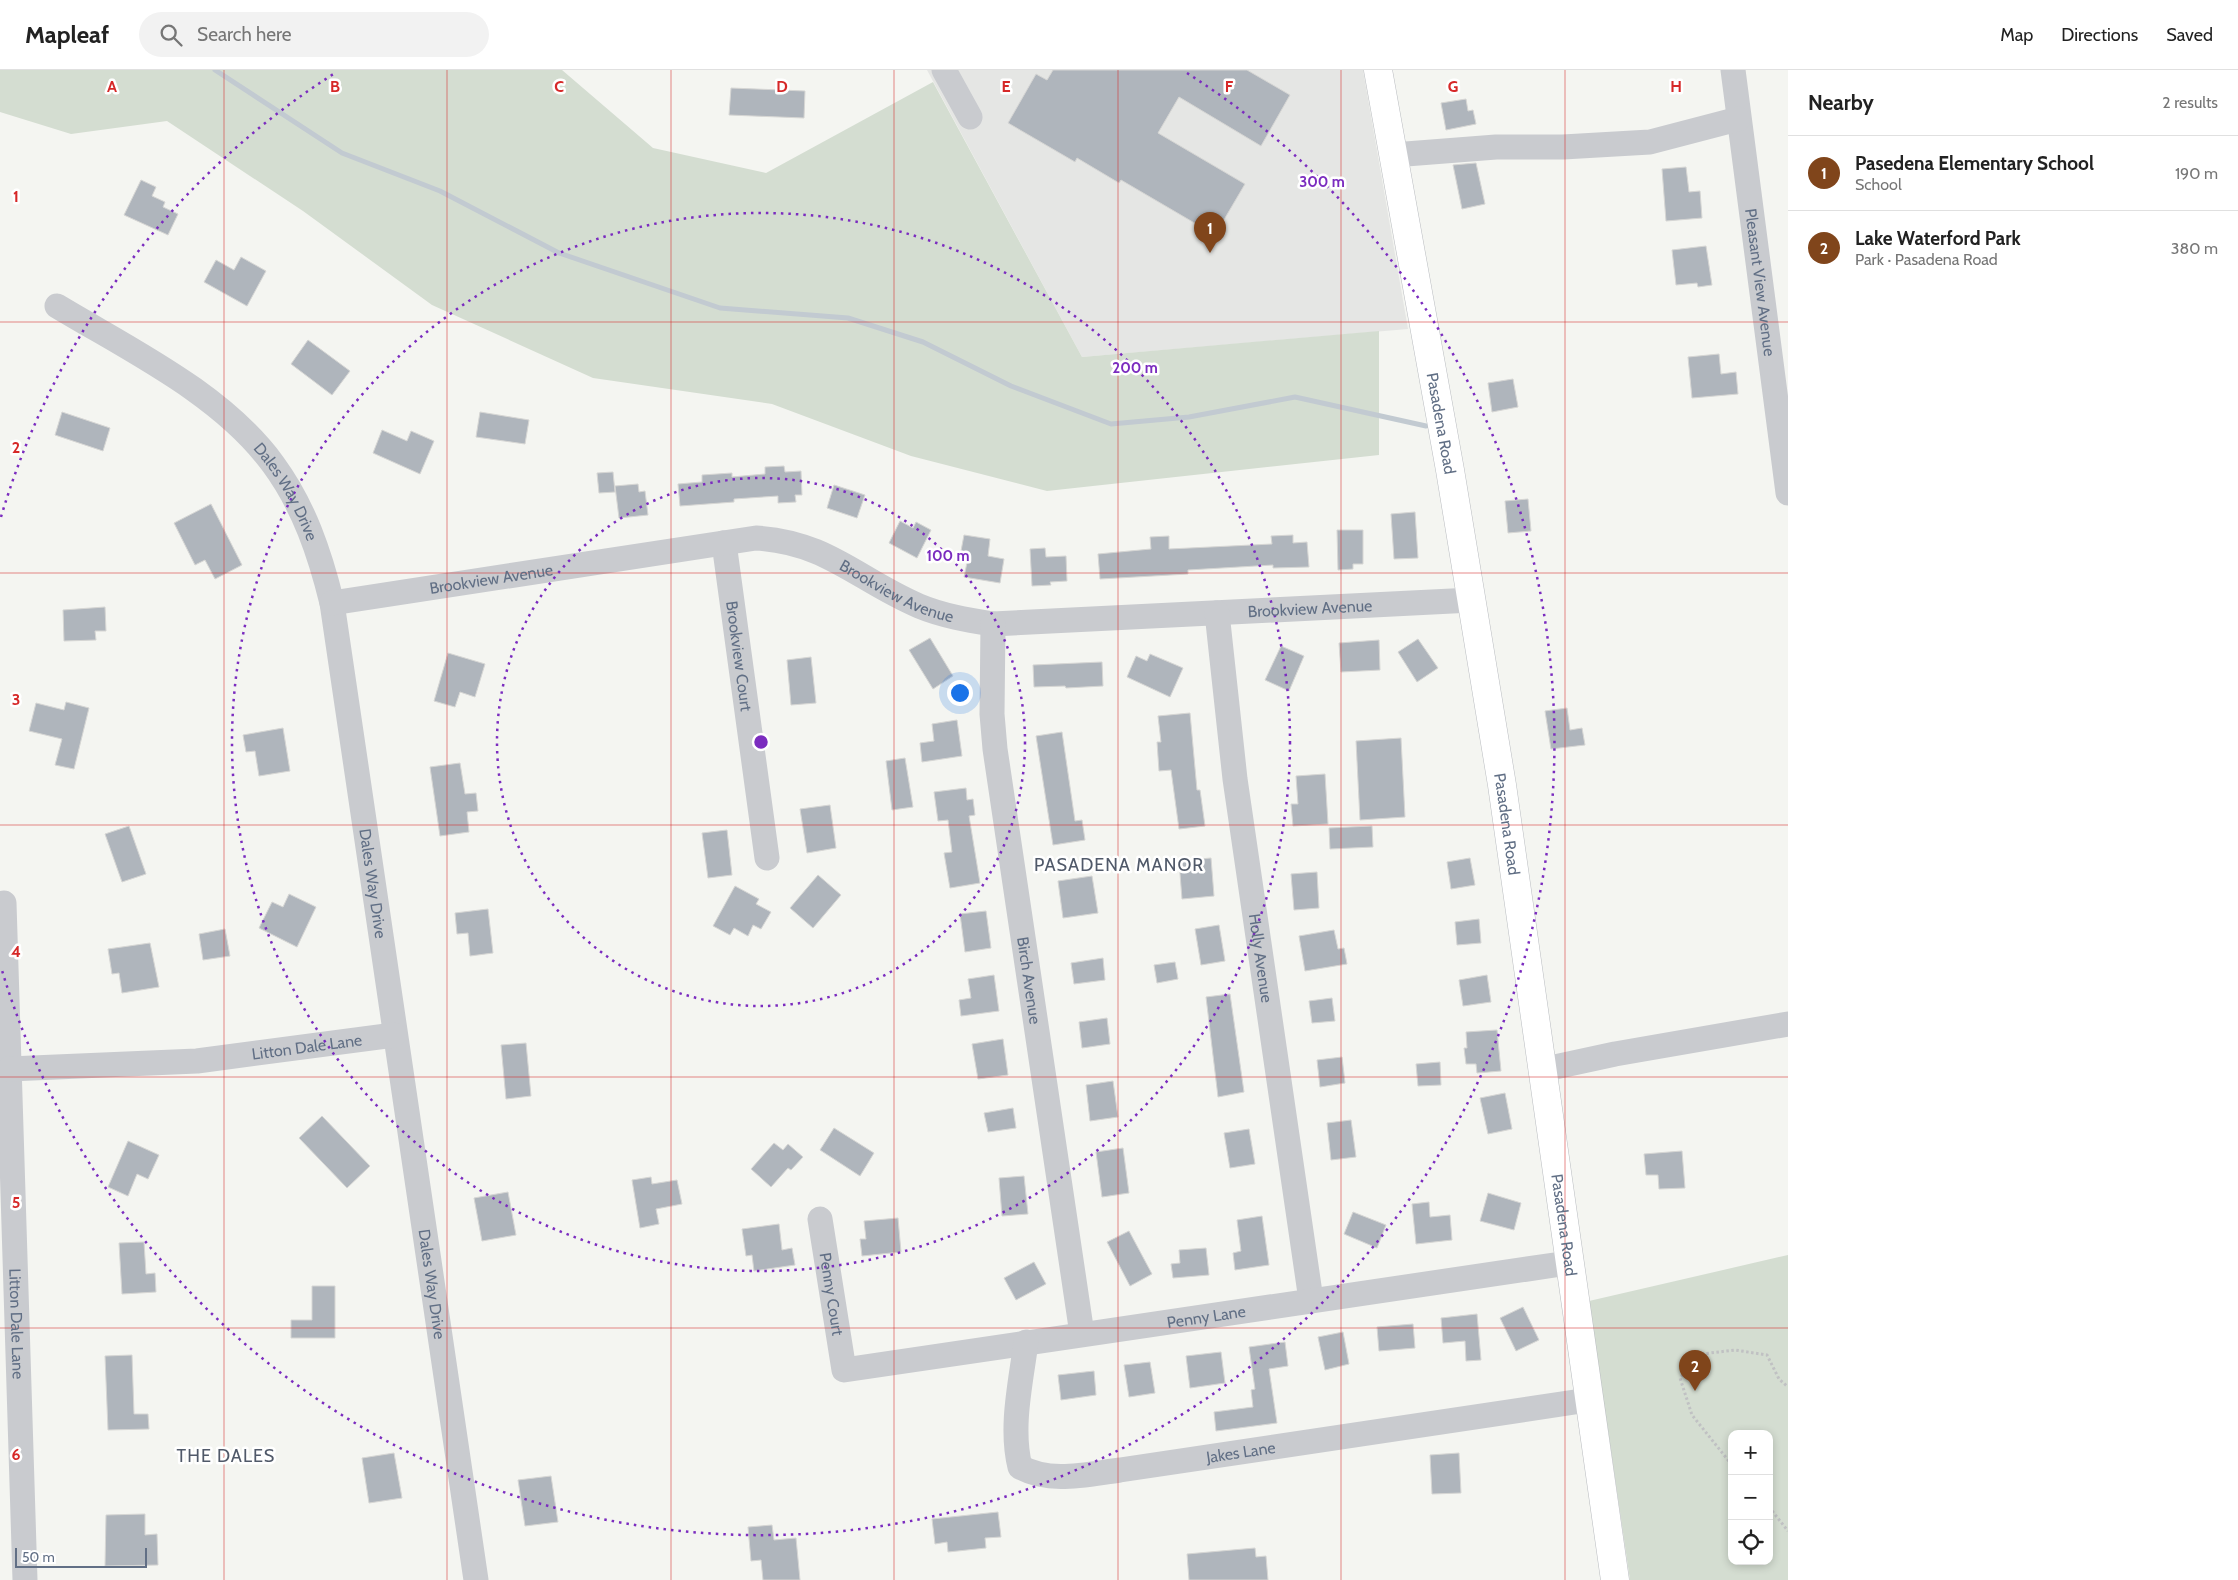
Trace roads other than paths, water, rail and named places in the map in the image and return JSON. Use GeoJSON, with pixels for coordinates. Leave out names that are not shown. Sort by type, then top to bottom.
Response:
{"type":"FeatureCollection","features":[{"type":"Feature","properties":{"kind":"main road","name":"Pasadena Road"},"geometry":{"type":"LineString","coordinates":[[1378,70],[1472,600],[1502,785],[1568,1263],[1615,1580]]}},
{"type":"Feature","properties":{"kind":"street"},"geometry":{"type":"LineString","coordinates":[[944,70],[970,117]]}},
{"type":"Feature","properties":{"kind":"street","name":"Pleasant View Avenue"},"geometry":{"type":"LineString","coordinates":[[1732,70],[1788,493]]}},
{"type":"Feature","properties":{"kind":"street"},"geometry":{"type":"LineString","coordinates":[[1393,155],[1496,146],[1563,147],[1650,142],[1738,119]]}},
{"type":"Feature","properties":{"kind":"street","name":"Dales Way Drive"},"geometry":{"type":"LineString","coordinates":[[57,306],[193,389],[229,417],[273,463],[290,490],[320,556],[332,603],[394,1035],[476,1580]]}},
{"type":"Feature","properties":{"kind":"street","name":"Brookview Avenue"},"geometry":{"type":"LineString","coordinates":[[332,603],[756,538],[794,543],[818,550],[919,606],[945,615],[993,624],[1472,600]]}},
{"type":"Feature","properties":{"kind":"street","name":"Brookview Court"},"geometry":{"type":"LineString","coordinates":[[724,543],[767,858]]}},
{"type":"Feature","properties":{"kind":"street","name":"Holly Avenue"},"geometry":{"type":"LineString","coordinates":[[1217,613],[1235,779],[1311,1300]]}},
{"type":"Feature","properties":{"kind":"street","name":"Birch Avenue"},"geometry":{"type":"LineString","coordinates":[[993,624],[992,714],[995,749],[1082,1334]]}},
{"type":"Feature","properties":{"kind":"street","name":"Litton Dale Lane"},"geometry":{"type":"LineString","coordinates":[[4,902],[25,1580]]}},
{"type":"Feature","properties":{"kind":"street"},"geometry":{"type":"LineString","coordinates":[[1541,1070],[1615,1054],[1788,1024]]}},
{"type":"Feature","properties":{"kind":"street","name":"Litton Dale Lane"},"geometry":{"type":"LineString","coordinates":[[9,1069],[197,1060],[394,1035]]}},
{"type":"Feature","properties":{"kind":"street","name":"Penny Court"},"geometry":{"type":"LineString","coordinates":[[820,1219],[844,1370]]}},
{"type":"Feature","properties":{"kind":"street","name":"Penny Lane"},"geometry":{"type":"LineString","coordinates":[[844,1370],[1568,1263]]}},
{"type":"Feature","properties":{"kind":"street","name":"Jakes Lane"},"geometry":{"type":"LineString","coordinates":[[1026,1342],[1017,1416],[1016,1454],[1020,1467],[1031,1473],[1048,1476],[1071,1477],[1588,1400]]}},
{"type":"Feature","properties":{"kind":"waterway"},"geometry":{"type":"LineString","coordinates":[[215,70],[342,153],[440,191],[559,253],[720,308],[848,318],[923,342],[1011,386],[1111,424],[1189,417],[1295,397],[1426,426]]}},
{"type":"Feature","properties":{"kind":"place","name":"Pasedena Elementary School"},"geometry":{"type":"Point","coordinates":[1210,253]}},
{"type":"Feature","properties":{"kind":"place","name":"Lake Waterford Park"},"geometry":{"type":"Point","coordinates":[1695,1391]}},
{"type":"Feature","properties":{"kind":"district","name":"PASADENA MANOR"},"geometry":{"type":"Point","coordinates":[1119,865]}},
{"type":"Feature","properties":{"kind":"district","name":"THE DALES"},"geometry":{"type":"Point","coordinates":[226,1456]}}]}
